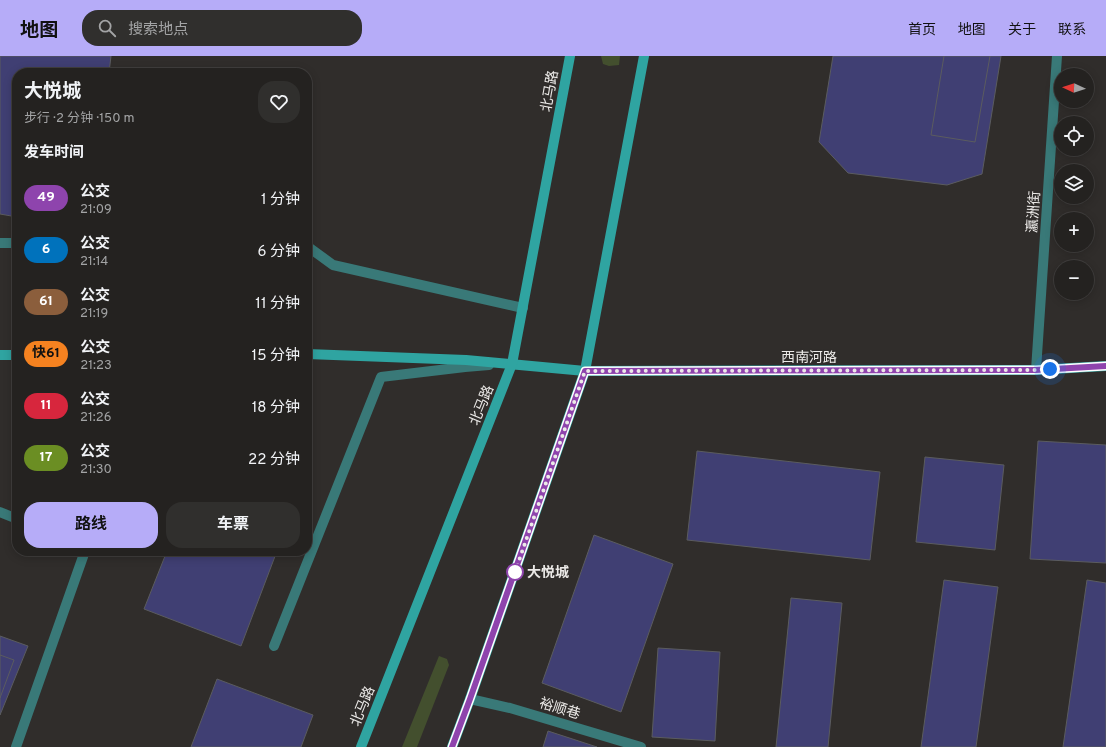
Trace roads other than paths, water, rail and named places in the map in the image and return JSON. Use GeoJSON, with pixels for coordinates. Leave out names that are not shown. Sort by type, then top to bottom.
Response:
{"type":"FeatureCollection","features":[{"type":"Feature","properties":{"kind":"main road","name":"北马路"},"geometry":{"type":"LineString","coordinates":[[361,747],[512,364],[570,56]]}},
{"type":"Feature","properties":{"kind":"main road"},"geometry":{"type":"LineString","coordinates":[[452,747],[585,371],[644,56]]}},
{"type":"Feature","properties":{"kind":"main road","name":"西南河路"},"geometry":{"type":"LineString","coordinates":[[312,354],[466,360],[585,371],[1036,370],[1106,366]]}},
{"type":"Feature","properties":{"kind":"main road"},"geometry":{"type":"LineString","coordinates":[[0,355],[12,355]]}},
{"type":"Feature","properties":{"kind":"lane","name":"瀛洲街"},"geometry":{"type":"LineString","coordinates":[[1036,370],[1058,56]]}},
{"type":"Feature","properties":{"kind":"lane"},"geometry":{"type":"LineString","coordinates":[[0,243],[12,243]]}},
{"type":"Feature","properties":{"kind":"lane"},"geometry":{"type":"LineString","coordinates":[[312,250],[333,265],[523,308]]}},
{"type":"Feature","properties":{"kind":"lane"},"geometry":{"type":"LineString","coordinates":[[312,550],[381,377],[465,366],[512,364]]}},
{"type":"Feature","properties":{"kind":"lane"},"geometry":{"type":"LineString","coordinates":[[0,512],[12,516]]}},
{"type":"Feature","properties":{"kind":"lane"},"geometry":{"type":"LineString","coordinates":[[16,747],[83,556]]}},
{"type":"Feature","properties":{"kind":"lane"},"geometry":{"type":"LineString","coordinates":[[274,646],[310,556]]}},
{"type":"Feature","properties":{"kind":"lane","name":"裕顺巷"},"geometry":{"type":"LineString","coordinates":[[470,699],[510,708],[641,747]]}},
{"type":"Feature","properties":{"kind":"place","name":"大悦城"},"geometry":{"type":"Point","coordinates":[515,572]}}]}
